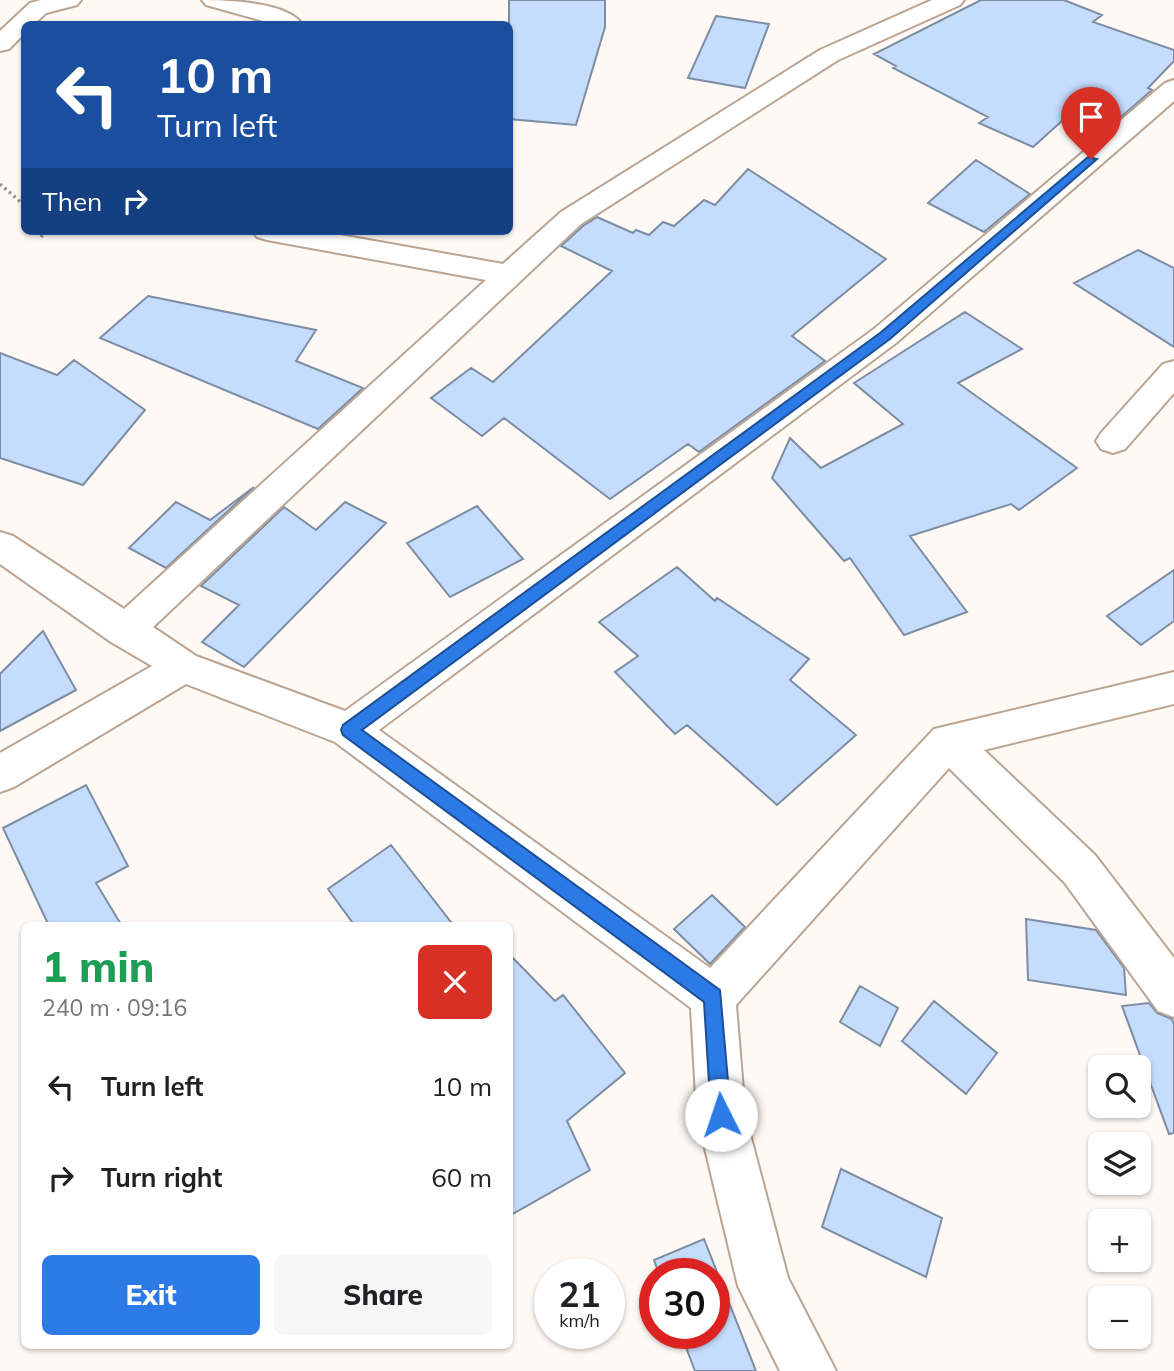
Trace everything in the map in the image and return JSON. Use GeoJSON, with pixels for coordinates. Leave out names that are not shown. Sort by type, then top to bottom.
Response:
{"type":"FeatureCollection","features":[{"type":"Feature","properties":{"kind":"street"},"geometry":{"type":"LineString","coordinates":[[24,21],[38,8],[69,0]]}},
{"type":"Feature","properties":{"kind":"street"},"geometry":{"type":"LineString","coordinates":[[214,0],[286,21]]}},
{"type":"Feature","properties":{"kind":"street"},"geometry":{"type":"LineString","coordinates":[[124,631],[512,275],[570,218],[829,55],[952,0]]}},
{"type":"Feature","properties":{"kind":"street"},"geometry":{"type":"LineString","coordinates":[[0,44],[21,24]]}},
{"type":"Feature","properties":{"kind":"street"},"geometry":{"type":"LineString","coordinates":[[349,730],[885,336],[1174,89]]}},
{"type":"Feature","properties":{"kind":"street"},"geometry":{"type":"LineString","coordinates":[[289,235],[512,275]]}},
{"type":"Feature","properties":{"kind":"street"},"geometry":{"type":"LineString","coordinates":[[1113,442],[1174,372]]}},
{"type":"Feature","properties":{"kind":"street"},"geometry":{"type":"LineString","coordinates":[[0,547],[124,631],[183,667],[349,730],[713,997]]}},
{"type":"Feature","properties":{"kind":"street"},"geometry":{"type":"LineString","coordinates":[[0,774],[183,667]]}},
{"type":"Feature","properties":{"kind":"street"},"geometry":{"type":"LineString","coordinates":[[809,1371],[764,1286],[721,1115],[713,997],[948,741],[1174,688]]}},
{"type":"Feature","properties":{"kind":"street"},"geometry":{"type":"LineString","coordinates":[[948,741],[1080,869],[1174,995]]}},
{"type":"Feature","properties":{"kind":"path"},"geometry":{"type":"LineString","coordinates":[[0,184],[21,202]]}},
{"type":"Feature","properties":{"kind":"building"},"geometry":{"type":"Polygon","coordinates":[[[509,0],[605,0],[605,27],[576,125],[513,119],[513,21],[509,21],[509,0]]]}},
{"type":"Feature","properties":{"kind":"building"},"geometry":{"type":"Polygon","coordinates":[[[981,0],[1064,0],[1102,15],[1093,22],[1174,50],[1174,61],[1148,88],[1152,90],[1114,123],[1099,129],[1073,111],[1033,147],[979,123],[988,117],[893,68],[896,66],[874,54],[981,0]]]}},
{"type":"Feature","properties":{"kind":"building"},"geometry":{"type":"Polygon","coordinates":[[[716,16],[769,24],[745,88],[688,78],[716,16]]]}},
{"type":"Feature","properties":{"kind":"building"},"geometry":{"type":"Polygon","coordinates":[[[976,160],[1030,194],[984,232],[928,203],[976,160]]]}},
{"type":"Feature","properties":{"kind":"building"},"geometry":{"type":"Polygon","coordinates":[[[748,169],[886,259],[792,336],[825,361],[699,452],[688,444],[610,499],[504,418],[482,436],[431,398],[471,368],[493,382],[612,271],[561,246],[583,226],[597,217],[633,233],[636,230],[649,235],[663,222],[674,226],[704,200],[715,205],[748,169]]]}},
{"type":"Feature","properties":{"kind":"building"},"geometry":{"type":"Polygon","coordinates":[[[1138,250],[1174,268],[1174,347],[1074,283],[1138,250]]]}},
{"type":"Feature","properties":{"kind":"building"},"geometry":{"type":"Polygon","coordinates":[[[148,296],[316,330],[296,361],[363,388],[318,429],[100,338],[148,296]]]}},
{"type":"Feature","properties":{"kind":"building"},"geometry":{"type":"Polygon","coordinates":[[[965,312],[1022,349],[958,383],[1077,468],[1019,510],[1011,504],[910,536],[967,612],[904,635],[850,558],[844,561],[772,478],[790,438],[821,468],[903,424],[854,383],[965,312]]]}},
{"type":"Feature","properties":{"kind":"building"},"geometry":{"type":"Polygon","coordinates":[[[0,353],[57,375],[74,360],[145,410],[83,485],[0,458],[0,353]]]}},
{"type":"Feature","properties":{"kind":"building"},"geometry":{"type":"Polygon","coordinates":[[[254,487],[166,568],[129,548],[176,502],[210,520],[254,487]]]}},
{"type":"Feature","properties":{"kind":"building"},"geometry":{"type":"Polygon","coordinates":[[[345,502],[386,523],[244,667],[202,642],[239,605],[201,586],[284,507],[316,530],[345,502]]]}},
{"type":"Feature","properties":{"kind":"building"},"geometry":{"type":"Polygon","coordinates":[[[477,506],[523,559],[450,597],[407,543],[477,506]]]}},
{"type":"Feature","properties":{"kind":"building"},"geometry":{"type":"Polygon","coordinates":[[[677,567],[715,601],[717,598],[809,659],[790,680],[856,735],[777,805],[687,725],[675,734],[615,672],[638,656],[599,622],[677,567]]]}},
{"type":"Feature","properties":{"kind":"building"},"geometry":{"type":"Polygon","coordinates":[[[1174,570],[1174,621],[1141,645],[1107,616],[1174,570]]]}},
{"type":"Feature","properties":{"kind":"building"},"geometry":{"type":"Polygon","coordinates":[[[43,631],[76,690],[0,731],[0,674],[43,631]]]}},
{"type":"Feature","properties":{"kind":"building"},"geometry":{"type":"Polygon","coordinates":[[[86,785],[128,866],[96,883],[120,922],[47,922],[3,828],[86,785]]]}},
{"type":"Feature","properties":{"kind":"building"},"geometry":{"type":"Polygon","coordinates":[[[391,845],[451,922],[352,922],[328,889],[391,845]]]}},
{"type":"Feature","properties":{"kind":"building"},"geometry":{"type":"Polygon","coordinates":[[[712,895],[745,927],[710,964],[674,929],[712,895]]]}},
{"type":"Feature","properties":{"kind":"building"},"geometry":{"type":"Polygon","coordinates":[[[1026,919],[1096,930],[1124,968],[1126,995],[1028,980],[1026,919]]]}},
{"type":"Feature","properties":{"kind":"building"},"geometry":{"type":"Polygon","coordinates":[[[513,958],[555,1001],[563,995],[625,1073],[567,1121],[590,1170],[513,1214],[513,958]]]}},
{"type":"Feature","properties":{"kind":"building"},"geometry":{"type":"Polygon","coordinates":[[[860,986],[898,1008],[880,1046],[840,1022],[860,986]]]}},
{"type":"Feature","properties":{"kind":"building"},"geometry":{"type":"Polygon","coordinates":[[[934,1001],[997,1053],[966,1094],[902,1041],[934,1001]]]}},
{"type":"Feature","properties":{"kind":"building"},"geometry":{"type":"Polygon","coordinates":[[[1149,1003],[1157,1013],[1172,1019],[1174,1133],[1169,1134],[1151,1085],[1151,1055],[1140,1055],[1122,1006],[1149,1003]]]}},
{"type":"Feature","properties":{"kind":"building"},"geometry":{"type":"Polygon","coordinates":[[[841,1169],[942,1218],[926,1277],[822,1227],[841,1169]]]}},
{"type":"Feature","properties":{"kind":"building"},"geometry":{"type":"Polygon","coordinates":[[[704,1239],[711,1258],[659,1258],[704,1239]]]}},
{"type":"Feature","properties":{"kind":"building"},"geometry":{"type":"Polygon","coordinates":[[[730,1305],[756,1371],[695,1371],[687,1349],[730,1349],[730,1305]]]}},
{"type":"Feature","properties":{"kind":"route"},"geometry":{"type":"LineString","coordinates":[[721,1115],[713,997],[349,730],[885,336],[1091,159]]}}]}
